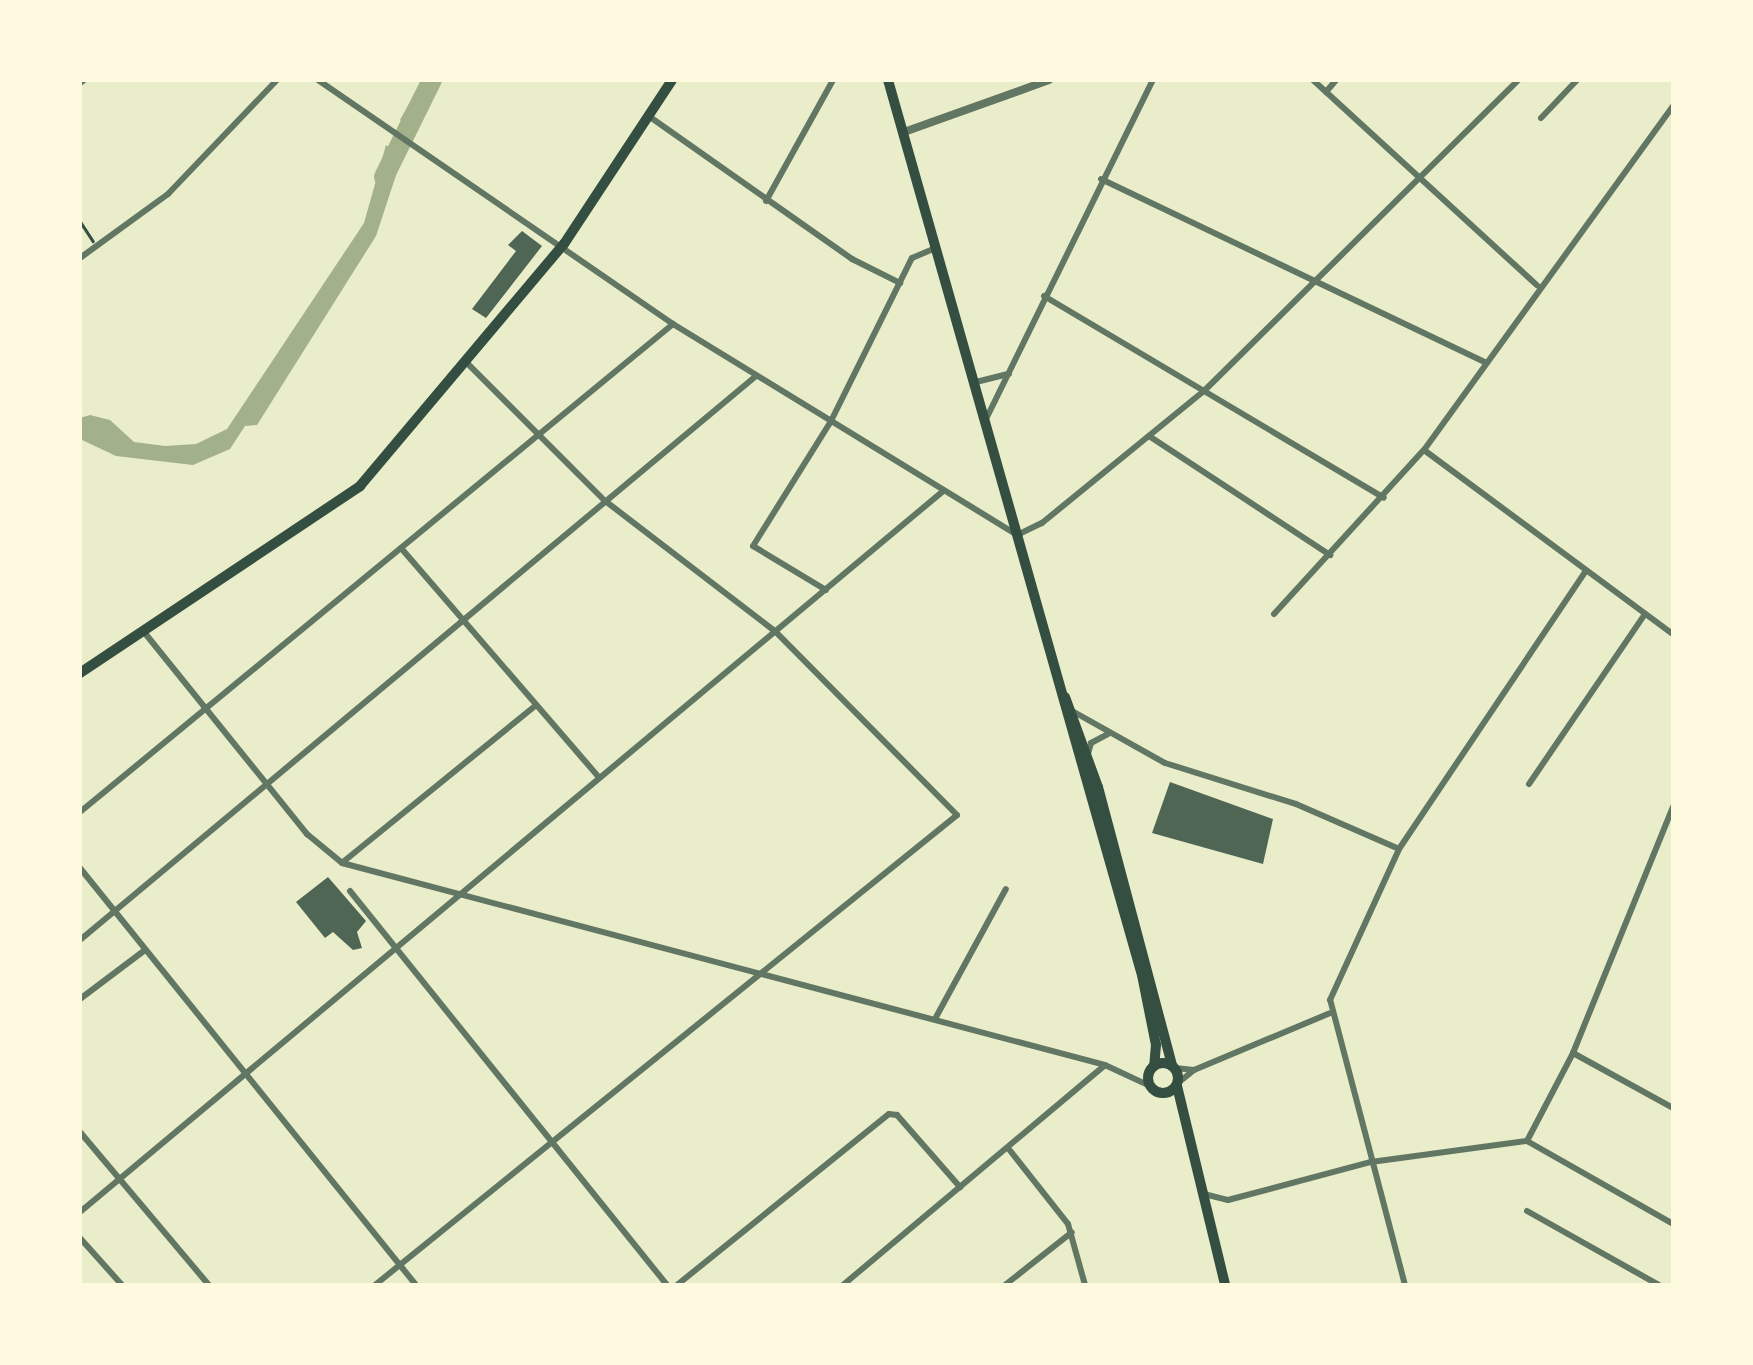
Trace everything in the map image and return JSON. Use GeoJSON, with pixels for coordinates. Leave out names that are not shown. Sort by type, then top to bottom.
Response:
{"type":"FeatureCollection","features":[{"type":"Feature","properties":{"kind":"main road"},"geometry":{"type":"LineString","coordinates":[[80,673],[360,486],[467,364],[564,244],[672,80]]}},
{"type":"Feature","properties":{"kind":"main road"},"geometry":{"type":"LineString","coordinates":[[888,80],[1142,975],[1156,1045],[1150,1086],[1164,1094],[1179,1113]]}},
{"type":"Feature","properties":{"kind":"main road"},"geometry":{"type":"LineString","coordinates":[[1062,692],[1074,712],[1088,754],[1178,1084],[1179,1113],[1225,1285]]}},
{"type":"Feature","properties":{"kind":"main road"},"geometry":{"type":"LineString","coordinates":[[1152,1069],[1173,1067]]}},
{"type":"Feature","properties":{"kind":"main road"},"geometry":{"type":"LineString","coordinates":[[1164,1094],[1178,1084]]}},
{"type":"Feature","properties":{"kind":"street"},"geometry":{"type":"LineString","coordinates":[[80,258],[168,194],[278,80]]}},
{"type":"Feature","properties":{"kind":"street"},"geometry":{"type":"LineString","coordinates":[[318,80],[564,244],[673,324],[1018,535],[1042,524],[1205,390],[1421,181],[1518,80]]}},
{"type":"Feature","properties":{"kind":"street"},"geometry":{"type":"LineString","coordinates":[[766,201],[833,80]]}},
{"type":"Feature","properties":{"kind":"street"},"geometry":{"type":"LineString","coordinates":[[904,132],[1050,80]]}},
{"type":"Feature","properties":{"kind":"street"},"geometry":{"type":"LineString","coordinates":[[987,418],[1101,179],[1153,80]]}},
{"type":"Feature","properties":{"kind":"street"},"geometry":{"type":"LineString","coordinates":[[1314,80],[1537,285]]}},
{"type":"Feature","properties":{"kind":"street"},"geometry":{"type":"LineString","coordinates":[[1326,92],[1336,80]]}},
{"type":"Feature","properties":{"kind":"street"},"geometry":{"type":"LineString","coordinates":[[1542,118],[1577,80]]}},
{"type":"Feature","properties":{"kind":"street"},"geometry":{"type":"LineString","coordinates":[[1274,614],[1424,450],[1537,285],[1673,106]]}},
{"type":"Feature","properties":{"kind":"street"},"geometry":{"type":"LineString","coordinates":[[650,117],[852,259],[900,282]]}},
{"type":"Feature","properties":{"kind":"street"},"geometry":{"type":"LineString","coordinates":[[1101,179],[1485,362]]}},
{"type":"Feature","properties":{"kind":"street"},"geometry":{"type":"LineString","coordinates":[[826,590],[754,546],[830,423],[912,258],[936,247]]}},
{"type":"Feature","properties":{"kind":"street"},"geometry":{"type":"LineString","coordinates":[[1044,296],[1384,498]]}},
{"type":"Feature","properties":{"kind":"street"},"geometry":{"type":"LineString","coordinates":[[80,812],[673,324]]}},
{"type":"Feature","properties":{"kind":"street"},"geometry":{"type":"LineString","coordinates":[[375,1285],[550,1142],[766,975],[957,815],[776,632],[604,501],[467,364]]}},
{"type":"Feature","properties":{"kind":"street"},"geometry":{"type":"LineString","coordinates":[[976,382],[1010,374]]}},
{"type":"Feature","properties":{"kind":"street"},"geometry":{"type":"LineString","coordinates":[[80,940],[756,376]]}},
{"type":"Feature","properties":{"kind":"street"},"geometry":{"type":"LineString","coordinates":[[1150,436],[1330,555]]}},
{"type":"Feature","properties":{"kind":"street"},"geometry":{"type":"LineString","coordinates":[[1424,450],[1673,634]]}},
{"type":"Feature","properties":{"kind":"street"},"geometry":{"type":"LineString","coordinates":[[80,1212],[942,492]]}},
{"type":"Feature","properties":{"kind":"street"},"geometry":{"type":"LineString","coordinates":[[400,548],[460,622],[598,776]]}},
{"type":"Feature","properties":{"kind":"street"},"geometry":{"type":"LineString","coordinates":[[1405,1285],[1330,1014],[1335,986],[1400,849],[1586,570]]}},
{"type":"Feature","properties":{"kind":"street"},"geometry":{"type":"LineString","coordinates":[[1529,784],[1645,614]]}},
{"type":"Feature","properties":{"kind":"street"},"geometry":{"type":"LineString","coordinates":[[144,632],[203,710],[317,845],[342,863],[1105,1065],[1134,1074],[1150,1086]]}},
{"type":"Feature","properties":{"kind":"street"},"geometry":{"type":"LineString","coordinates":[[342,863],[536,706]]}},
{"type":"Feature","properties":{"kind":"street"},"geometry":{"type":"LineString","coordinates":[[1074,712],[1165,763],[1281,798],[1400,849]]}},
{"type":"Feature","properties":{"kind":"street"},"geometry":{"type":"LineString","coordinates":[[1088,754],[1091,744],[1109,734]]}},
{"type":"Feature","properties":{"kind":"street"},"geometry":{"type":"LineString","coordinates":[[1527,1141],[1572,1053],[1673,807]]}},
{"type":"Feature","properties":{"kind":"street"},"geometry":{"type":"LineString","coordinates":[[80,868],[416,1285]]}},
{"type":"Feature","properties":{"kind":"street"},"geometry":{"type":"LineString","coordinates":[[935,1019],[1006,888]]}},
{"type":"Feature","properties":{"kind":"street"},"geometry":{"type":"LineString","coordinates":[[350,891],[667,1285]]}},
{"type":"Feature","properties":{"kind":"street"},"geometry":{"type":"LineString","coordinates":[[80,999],[144,950]]}},
{"type":"Feature","properties":{"kind":"street"},"geometry":{"type":"LineString","coordinates":[[1178,1084],[1194,1070],[1330,1014]]}},
{"type":"Feature","properties":{"kind":"street"},"geometry":{"type":"LineString","coordinates":[[1572,1053],[1673,1108]]}},
{"type":"Feature","properties":{"kind":"street"},"geometry":{"type":"LineString","coordinates":[[842,1285],[1105,1065]]}},
{"type":"Feature","properties":{"kind":"street"},"geometry":{"type":"LineString","coordinates":[[1173,1067],[1194,1070]]}},
{"type":"Feature","properties":{"kind":"street"},"geometry":{"type":"LineString","coordinates":[[1134,1074],[1152,1069]]}},
{"type":"Feature","properties":{"kind":"street"},"geometry":{"type":"LineString","coordinates":[[677,1285],[889,1114],[898,1115],[960,1187]]}},
{"type":"Feature","properties":{"kind":"street"},"geometry":{"type":"LineString","coordinates":[[80,1132],[209,1285]]}},
{"type":"Feature","properties":{"kind":"street"},"geometry":{"type":"LineString","coordinates":[[1200,1192],[1228,1200],[1371,1162],[1527,1141],[1673,1224]]}},
{"type":"Feature","properties":{"kind":"street"},"geometry":{"type":"LineString","coordinates":[[1008,1148],[1072,1232],[1085,1285]]}},
{"type":"Feature","properties":{"kind":"street"},"geometry":{"type":"LineString","coordinates":[[1527,1211],[1659,1285]]}},
{"type":"Feature","properties":{"kind":"street"},"geometry":{"type":"LineString","coordinates":[[1005,1285],[1072,1232]]}},
{"type":"Feature","properties":{"kind":"street"},"geometry":{"type":"LineString","coordinates":[[80,1238],[122,1285]]}},
{"type":"Feature","properties":{"kind":"path"},"geometry":{"type":"LineString","coordinates":[[80,221],[98,248]]}},
{"type":"Feature","properties":{"kind":"shaded area"},"geometry":{"type":"Polygon","coordinates":[[[422,80],[438,80],[417,132],[400,120],[422,80]]]}},
{"type":"Feature","properties":{"kind":"shaded area"},"geometry":{"type":"Polygon","coordinates":[[[386,145],[402,157],[376,236],[257,425],[245,426],[230,449],[193,465],[116,456],[80,439],[80,418],[90,415],[110,420],[134,442],[165,446],[196,444],[227,429],[364,223],[386,145]]]}},
{"type":"Feature","properties":{"kind":"building"},"geometry":{"type":"Polygon","coordinates":[[[522,231],[542,246],[486,318],[472,309],[516,251],[508,245],[522,231]]]}},
{"type":"Feature","properties":{"kind":"building"},"geometry":{"type":"Polygon","coordinates":[[[1170,782],[1273,819],[1263,864],[1152,833],[1170,782]]]}},
{"type":"Feature","properties":{"kind":"building"},"geometry":{"type":"Polygon","coordinates":[[[328,877],[366,921],[357,932],[362,948],[353,950],[333,932],[325,938],[296,902],[328,877]]]}},
{"type":"Feature","properties":{"kind":"waterway"},"geometry":{"type":"LineString","coordinates":[[384,177],[432,80]]}}]}
